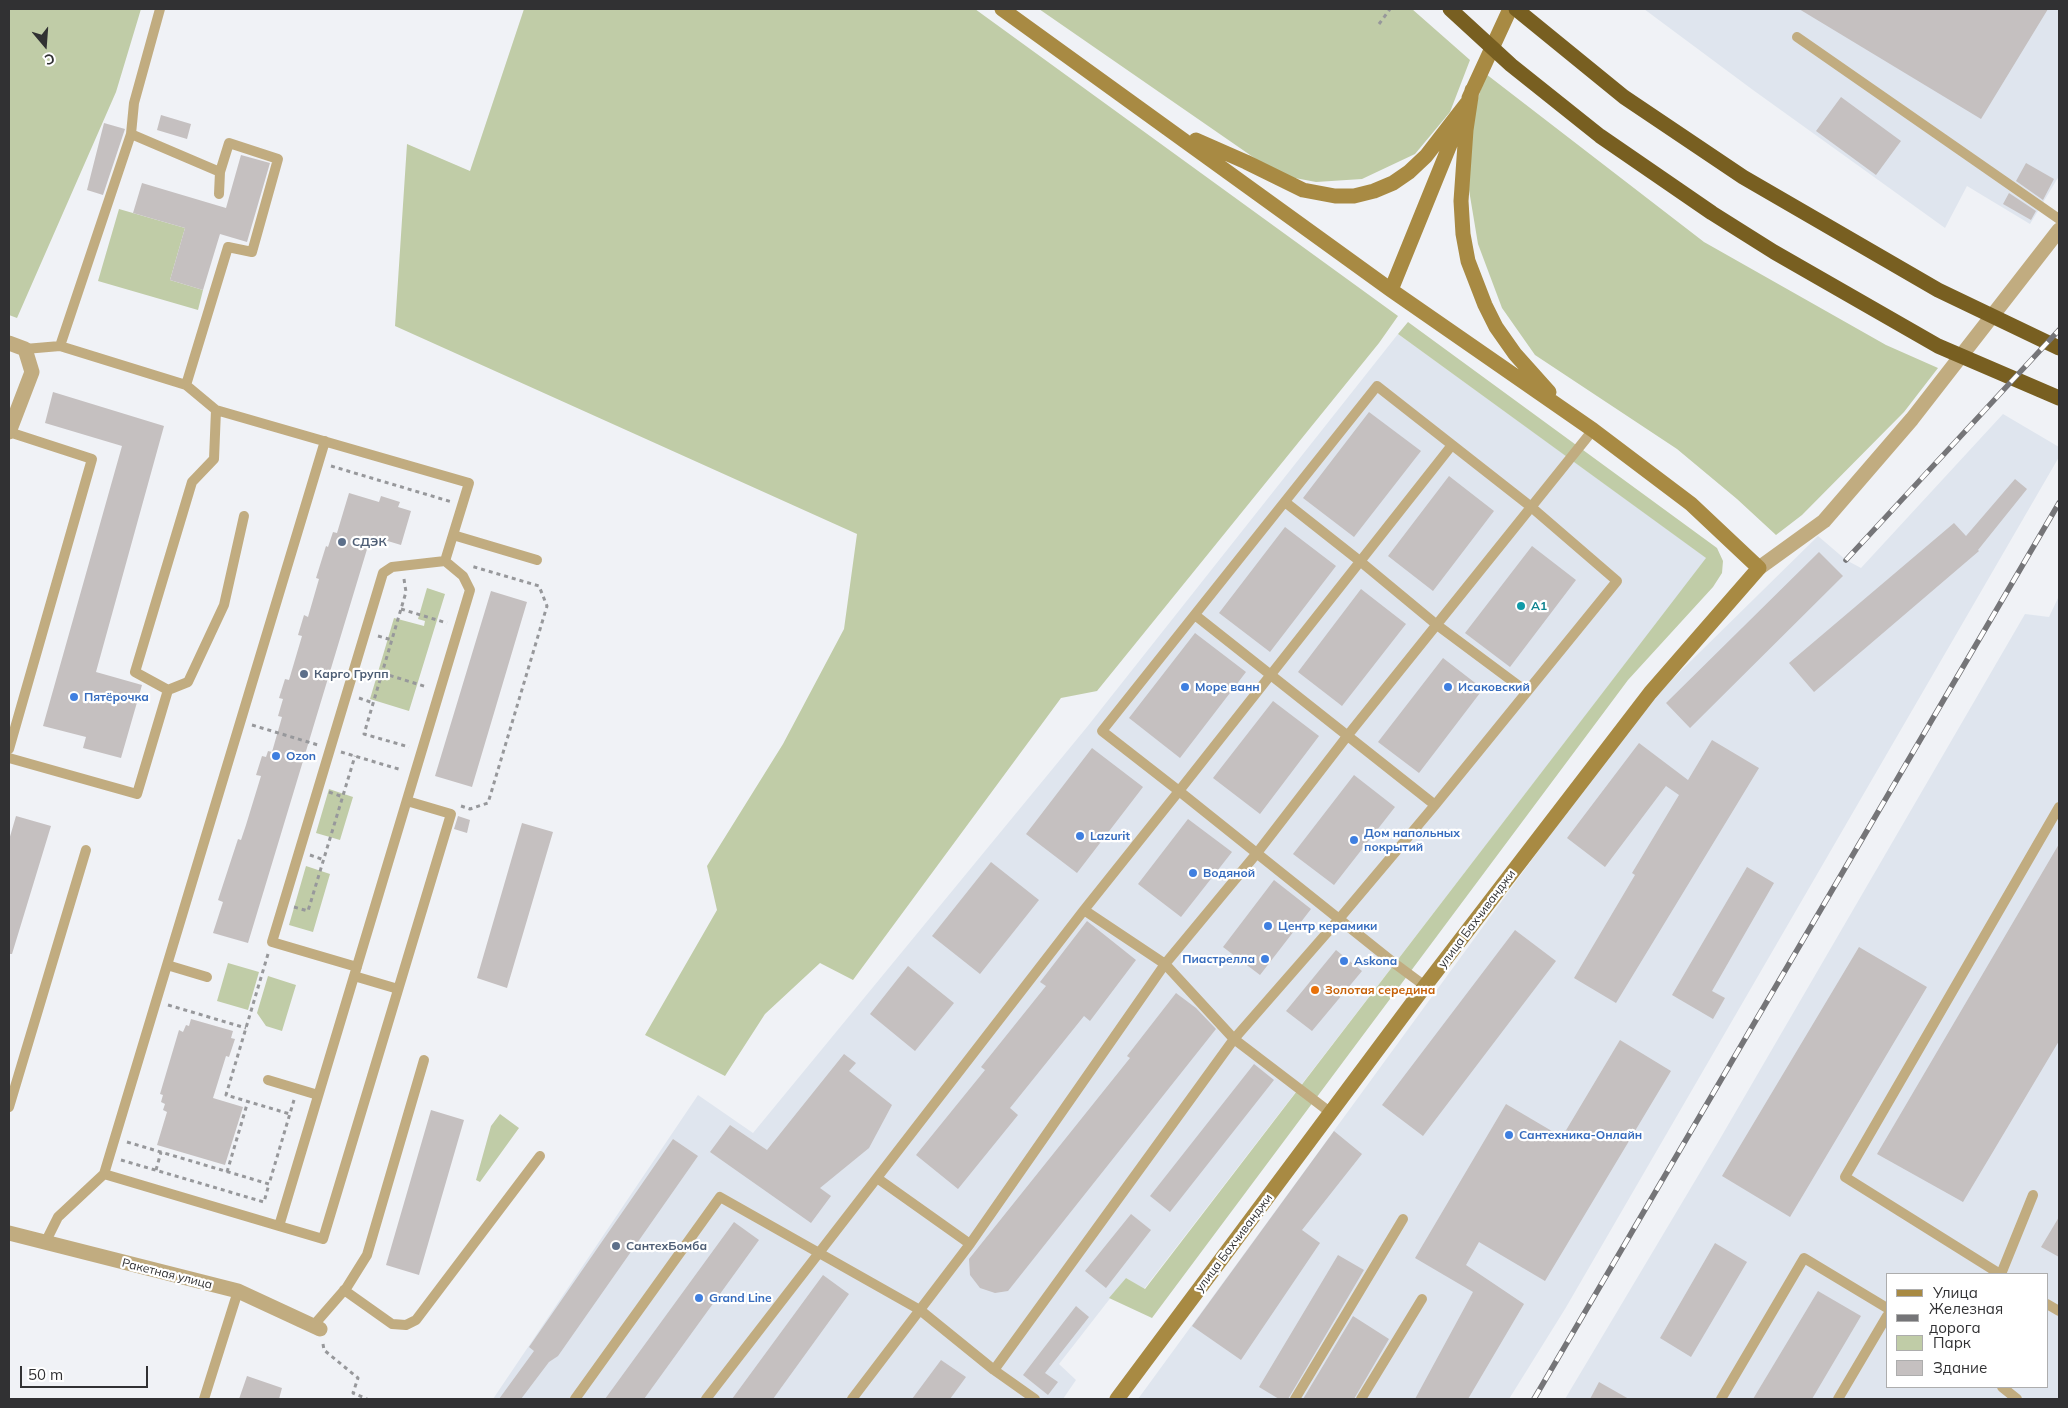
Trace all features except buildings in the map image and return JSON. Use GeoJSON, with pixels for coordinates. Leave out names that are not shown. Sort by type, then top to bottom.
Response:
{"type":"FeatureCollection","features":[{"type":"Feature","properties":{"kind":"highway"},"geometry":{"type":"LineString","coordinates":[[1450,9],[1511,64],[1600,136],[1712,213],[1774,252],[1938,346],[2059,398]]}},
{"type":"Feature","properties":{"kind":"highway"},"geometry":{"type":"LineString","coordinates":[[1516,9],[1624,97],[1743,177],[1938,290],[2059,348]]}},
{"type":"Feature","properties":{"kind":"main road"},"geometry":{"type":"LineString","coordinates":[[1002,9],[1391,290],[1593,430],[1691,504],[1759,568]]}},
{"type":"Feature","properties":{"kind":"main road"},"geometry":{"type":"LineString","coordinates":[[1391,290],[1469,96],[1510,9]]}},
{"type":"Feature","properties":{"kind":"main road"},"geometry":{"type":"LineString","coordinates":[[1168,128],[1246,162],[1302,190],[1335,196],[1354,196],[1374,191],[1393,183],[1409,172],[1426,156],[1469,96]]}},
{"type":"Feature","properties":{"kind":"main road"},"geometry":{"type":"LineString","coordinates":[[1469,96],[1461,201],[1463,234],[1468,261],[1485,306],[1496,327],[1515,354],[1565,410]]}},
{"type":"Feature","properties":{"kind":"main road","name":"улица Бахчиванджи"},"geometry":{"type":"LineString","coordinates":[[1117,1399],[1425,986],[1650,693],[1759,568]]}},
{"type":"Feature","properties":{"kind":"street"},"geometry":{"type":"LineString","coordinates":[[1759,568],[1824,521],[1912,419],[2059,230]]}},
{"type":"Feature","properties":{"kind":"street"},"geometry":{"type":"LineString","coordinates":[[9,343],[25,349],[32,372],[9,432]]}},
{"type":"Feature","properties":{"kind":"street","name":"Ракетная улица"},"geometry":{"type":"LineString","coordinates":[[9,1233],[238,1291],[316,1327]]}},
{"type":"Feature","properties":{"kind":"lane"},"geometry":{"type":"LineString","coordinates":[[60,346],[131,134],[134,103],[160,9]]}},
{"type":"Feature","properties":{"kind":"lane"},"geometry":{"type":"LineString","coordinates":[[1797,37],[2059,220]]}},
{"type":"Feature","properties":{"kind":"lane"},"geometry":{"type":"LineString","coordinates":[[131,134],[220,172]]}},
{"type":"Feature","properties":{"kind":"lane"},"geometry":{"type":"LineString","coordinates":[[186,385],[228,247],[252,252],[278,159],[229,143],[220,172],[219,194]]}},
{"type":"Feature","properties":{"kind":"lane"},"geometry":{"type":"LineString","coordinates":[[25,349],[60,346],[186,385],[216,410],[469,483],[445,560]]}},
{"type":"Feature","properties":{"kind":"lane"},"geometry":{"type":"LineString","coordinates":[[994,1370],[1234,1039],[1339,918],[1435,805],[1617,580],[1530,506],[1377,386],[1102,731],[1179,791],[1256,853],[1339,918],[1425,986]]}},
{"type":"Feature","properties":{"kind":"lane"},"geometry":{"type":"LineString","coordinates":[[168,690],[135,672],[192,482],[214,459],[216,410]]}},
{"type":"Feature","properties":{"kind":"lane"},"geometry":{"type":"LineString","coordinates":[[852,1399],[970,1244],[1165,964],[1256,853],[1530,506],[1593,430]]}},
{"type":"Feature","properties":{"kind":"lane"},"geometry":{"type":"LineString","coordinates":[[9,432],[92,459],[9,749]]}},
{"type":"Feature","properties":{"kind":"lane"},"geometry":{"type":"LineString","coordinates":[[46,1243],[58,1217],[104,1174],[324,442]]}},
{"type":"Feature","properties":{"kind":"lane"},"geometry":{"type":"LineString","coordinates":[[706,1399],[1084,910],[1452,446]]}},
{"type":"Feature","properties":{"kind":"lane"},"geometry":{"type":"LineString","coordinates":[[1285,502],[1437,625],[1527,692]]}},
{"type":"Feature","properties":{"kind":"lane"},"geometry":{"type":"LineString","coordinates":[[168,690],[188,682],[224,605],[244,516]]}},
{"type":"Feature","properties":{"kind":"lane"},"geometry":{"type":"LineString","coordinates":[[453,535],[537,560]]}},
{"type":"Feature","properties":{"kind":"lane"},"geometry":{"type":"LineString","coordinates":[[279,1226],[355,971],[470,590],[463,576],[445,560],[392,567],[383,573],[272,942],[355,971],[398,989]]}},
{"type":"Feature","properties":{"kind":"lane"},"geometry":{"type":"LineString","coordinates":[[1195,615],[1435,805]]}},
{"type":"Feature","properties":{"kind":"lane"},"geometry":{"type":"LineString","coordinates":[[9,758],[137,794],[168,690]]}},
{"type":"Feature","properties":{"kind":"lane"},"geometry":{"type":"LineString","coordinates":[[104,1174],[323,1239],[451,814],[407,801]]}},
{"type":"Feature","properties":{"kind":"lane"},"geometry":{"type":"LineString","coordinates":[[1999,1273],[1845,1177],[2059,807]]}},
{"type":"Feature","properties":{"kind":"lane"},"geometry":{"type":"LineString","coordinates":[[9,1107],[86,850]]}},
{"type":"Feature","properties":{"kind":"lane"},"geometry":{"type":"LineString","coordinates":[[1084,910],[1165,964],[1234,1039],[1331,1113]]}},
{"type":"Feature","properties":{"kind":"lane"},"geometry":{"type":"LineString","coordinates":[[167,965],[207,978]]}},
{"type":"Feature","properties":{"kind":"lane"},"geometry":{"type":"LineString","coordinates":[[316,1327],[367,1255],[424,1060]]}},
{"type":"Feature","properties":{"kind":"lane"},"geometry":{"type":"LineString","coordinates":[[268,1080],[318,1095]]}},
{"type":"Feature","properties":{"kind":"lane"},"geometry":{"type":"LineString","coordinates":[[344,1290],[392,1324],[406,1325],[416,1320],[540,1156]]}},
{"type":"Feature","properties":{"kind":"lane"},"geometry":{"type":"LineString","coordinates":[[877,1178],[970,1244]]}},
{"type":"Feature","properties":{"kind":"lane"},"geometry":{"type":"LineString","coordinates":[[2001,1273],[2033,1195]]}},
{"type":"Feature","properties":{"kind":"lane"},"geometry":{"type":"LineString","coordinates":[[575,1399],[720,1197],[920,1310],[994,1370],[1022,1396],[1035,1399]]}},
{"type":"Feature","properties":{"kind":"lane"},"geometry":{"type":"LineString","coordinates":[[1295,1399],[1403,1219]]}},
{"type":"Feature","properties":{"kind":"lane"},"geometry":{"type":"LineString","coordinates":[[1721,1399],[1804,1258],[1886,1307]]}},
{"type":"Feature","properties":{"kind":"lane"},"geometry":{"type":"LineString","coordinates":[[204,1399],[238,1291]]}},
{"type":"Feature","properties":{"kind":"lane"},"geometry":{"type":"LineString","coordinates":[[1360,1399],[1422,1299]]}},
{"type":"Feature","properties":{"kind":"lane"},"geometry":{"type":"LineString","coordinates":[[2048,1305],[2059,1312]]}},
{"type":"Feature","properties":{"kind":"lane"},"geometry":{"type":"LineString","coordinates":[[1838,1399],[1886,1318]]}},
{"type":"Feature","properties":{"kind":"lane"},"geometry":{"type":"LineString","coordinates":[[2003,1388],[2017,1399]]}},
{"type":"Feature","properties":{"kind":"path"},"geometry":{"type":"LineString","coordinates":[[1379,24],[1390,9]]}},
{"type":"Feature","properties":{"kind":"path"},"geometry":{"type":"LineString","coordinates":[[327,465],[462,505]]}},
{"type":"Feature","properties":{"kind":"path"},"geometry":{"type":"LineString","coordinates":[[445,560],[539,586],[547,606],[488,803],[470,809]]}},
{"type":"Feature","properties":{"kind":"path"},"geometry":{"type":"LineString","coordinates":[[401,566],[406,592],[364,734],[422,751]]}},
{"type":"Feature","properties":{"kind":"path"},"geometry":{"type":"LineString","coordinates":[[401,609],[459,626]]}},
{"type":"Feature","properties":{"kind":"path"},"geometry":{"type":"LineString","coordinates":[[382,673],[440,691]]}},
{"type":"Feature","properties":{"kind":"path"},"geometry":{"type":"LineString","coordinates":[[249,724],[415,774]]}},
{"type":"Feature","properties":{"kind":"path"},"geometry":{"type":"LineString","coordinates":[[283,904],[308,912],[355,756]]}},
{"type":"Feature","properties":{"kind":"path"},"geometry":{"type":"LineString","coordinates":[[272,942],[226,1095],[290,1114]]}},
{"type":"Feature","properties":{"kind":"path"},"geometry":{"type":"LineString","coordinates":[[164,1004],[246,1028]]}},
{"type":"Feature","properties":{"kind":"path"},"geometry":{"type":"LineString","coordinates":[[118,1159],[264,1202],[298,1089]]}},
{"type":"Feature","properties":{"kind":"path"},"geometry":{"type":"LineString","coordinates":[[227,1172],[248,1101]]}},
{"type":"Feature","properties":{"kind":"path"},"geometry":{"type":"LineString","coordinates":[[124,1141],[269,1184]]}},
{"type":"Feature","properties":{"kind":"path"},"geometry":{"type":"LineString","coordinates":[[156,1170],[162,1152]]}},
{"type":"Feature","properties":{"kind":"path"},"geometry":{"type":"LineString","coordinates":[[316,1327],[324,1350],[358,1378],[353,1393],[367,1399]]}},
{"type":"Feature","properties":{"kind":"shaded area"},"geometry":{"type":"Polygon","coordinates":[[[1644,9],[2059,9],[2059,176],[2030,224],[1967,186],[1945,228],[1644,9]]]}},
{"type":"Feature","properties":{"kind":"shaded area"},"geometry":{"type":"Polygon","coordinates":[[[1398,334],[1707,558],[1144,1289],[1126,1278],[1059,1364],[1076,1380],[1063,1399],[493,1399],[698,1095],[753,1133],[1087,727],[1398,334]]]}},
{"type":"Feature","properties":{"kind":"shaded area"},"geometry":{"type":"Polygon","coordinates":[[[2003,414],[2059,447],[2059,457],[1565,1309],[1509,1399],[1138,1399],[1642,709],[1818,536],[1846,560],[1861,568],[2003,414]]]}},
{"type":"Feature","properties":{"kind":"shaded area"},"geometry":{"type":"Polygon","coordinates":[[[2059,596],[2059,1399],[1565,1399],[1717,1144],[2025,614],[2049,617],[2059,596]]]}},
{"type":"Feature","properties":{"kind":"green space"},"geometry":{"type":"Polygon","coordinates":[[[9,9],[141,9],[116,92],[17,318],[9,315],[9,9]]]}},
{"type":"Feature","properties":{"kind":"green space"},"geometry":{"type":"Polygon","coordinates":[[[524,9],[975,9],[1398,316],[1379,343],[1097,691],[1061,698],[853,980],[820,963],[765,1014],[725,1076],[645,1035],[717,910],[707,866],[783,744],[844,629],[857,534],[395,326],[407,144],[470,171],[524,9]]]}},
{"type":"Feature","properties":{"kind":"green space"},"geometry":{"type":"Polygon","coordinates":[[[1039,9],[1412,9],[1470,60],[1450,112],[1415,154],[1362,179],[1316,182],[1279,175],[1039,9]]]}},
{"type":"Feature","properties":{"kind":"green space"},"geometry":{"type":"Polygon","coordinates":[[[1486,74],[1704,242],[1886,345],[1938,368],[1904,412],[1802,515],[1776,535],[1737,499],[1677,449],[1535,355],[1502,308],[1478,244],[1468,184],[1470,122],[1486,74]]]}},
{"type":"Feature","properties":{"kind":"green space"},"geometry":{"type":"Polygon","coordinates":[[[119,209],[185,228],[170,280],[203,290],[198,310],[98,281],[119,209]]]}},
{"type":"Feature","properties":{"kind":"green space"},"geometry":{"type":"Polygon","coordinates":[[[1408,322],[1717,548],[1723,561],[1722,573],[1713,587],[1628,680],[1152,1318],[1109,1298],[1126,1278],[1145,1289],[1706,558],[1398,334],[1408,322]]]}},
{"type":"Feature","properties":{"kind":"green space"},"geometry":{"type":"Polygon","coordinates":[[[427,588],[445,594],[409,711],[370,699],[394,618],[424,626],[425,621],[418,619],[427,588]]]}},
{"type":"Feature","properties":{"kind":"green space"},"geometry":{"type":"Polygon","coordinates":[[[329,789],[353,797],[340,840],[316,833],[329,789]]]}},
{"type":"Feature","properties":{"kind":"green space"},"geometry":{"type":"Polygon","coordinates":[[[306,866],[330,874],[313,932],[289,925],[306,866]]]}},
{"type":"Feature","properties":{"kind":"green space"},"geometry":{"type":"Polygon","coordinates":[[[228,963],[259,972],[248,1010],[217,1001],[228,963]]]}},
{"type":"Feature","properties":{"kind":"green space"},"geometry":{"type":"Polygon","coordinates":[[[268,976],[296,985],[282,1031],[266,1026],[257,1013],[268,976]]]}},
{"type":"Feature","properties":{"kind":"green space"},"geometry":{"type":"Polygon","coordinates":[[[500,1114],[519,1128],[480,1182],[476,1180],[491,1126],[500,1114]]]}},
{"type":"Feature","properties":{"kind":"railway"},"geometry":{"type":"LineString","coordinates":[[1846,560],[2059,330]]}},
{"type":"Feature","properties":{"kind":"railway"},"geometry":{"type":"LineString","coordinates":[[1534,1399],[2059,503]]}},
{"type":"Feature","properties":{"kind":"place","name":"СДЭК"},"geometry":{"type":"Point","coordinates":[342,542]}},
{"type":"Feature","properties":{"kind":"place","name":"A1"},"geometry":{"type":"Point","coordinates":[1521,606]}},
{"type":"Feature","properties":{"kind":"place","name":"Карго Групп"},"geometry":{"type":"Point","coordinates":[304,674]}},
{"type":"Feature","properties":{"kind":"place","name":"Море ванн"},"geometry":{"type":"Point","coordinates":[1185,687]}},
{"type":"Feature","properties":{"kind":"place","name":"Исаковский"},"geometry":{"type":"Point","coordinates":[1448,687]}},
{"type":"Feature","properties":{"kind":"place","name":"Пятёрочка"},"geometry":{"type":"Point","coordinates":[74,697]}},
{"type":"Feature","properties":{"kind":"place","name":"Ozon"},"geometry":{"type":"Point","coordinates":[276,756]}},
{"type":"Feature","properties":{"kind":"place","name":"Lazurit"},"geometry":{"type":"Point","coordinates":[1080,836]}},
{"type":"Feature","properties":{"kind":"place","name":"Дом напольных покрытий"},"geometry":{"type":"Point","coordinates":[1354,840]}},
{"type":"Feature","properties":{"kind":"place","name":"Водяной"},"geometry":{"type":"Point","coordinates":[1193,873]}},
{"type":"Feature","properties":{"kind":"place","name":"Центр керамики"},"geometry":{"type":"Point","coordinates":[1268,926]}},
{"type":"Feature","properties":{"kind":"place","name":"Пиастрелла"},"geometry":{"type":"Point","coordinates":[1265,959]}},
{"type":"Feature","properties":{"kind":"place","name":"Askona"},"geometry":{"type":"Point","coordinates":[1344,961]}},
{"type":"Feature","properties":{"kind":"place","name":"Золотая середина"},"geometry":{"type":"Point","coordinates":[1315,990]}},
{"type":"Feature","properties":{"kind":"place","name":"Сантехника-Онлайн"},"geometry":{"type":"Point","coordinates":[1509,1135]}},
{"type":"Feature","properties":{"kind":"place","name":"СантехБомба"},"geometry":{"type":"Point","coordinates":[616,1246]}},
{"type":"Feature","properties":{"kind":"place","name":"Grand Line"},"geometry":{"type":"Point","coordinates":[699,1298]}}]}
